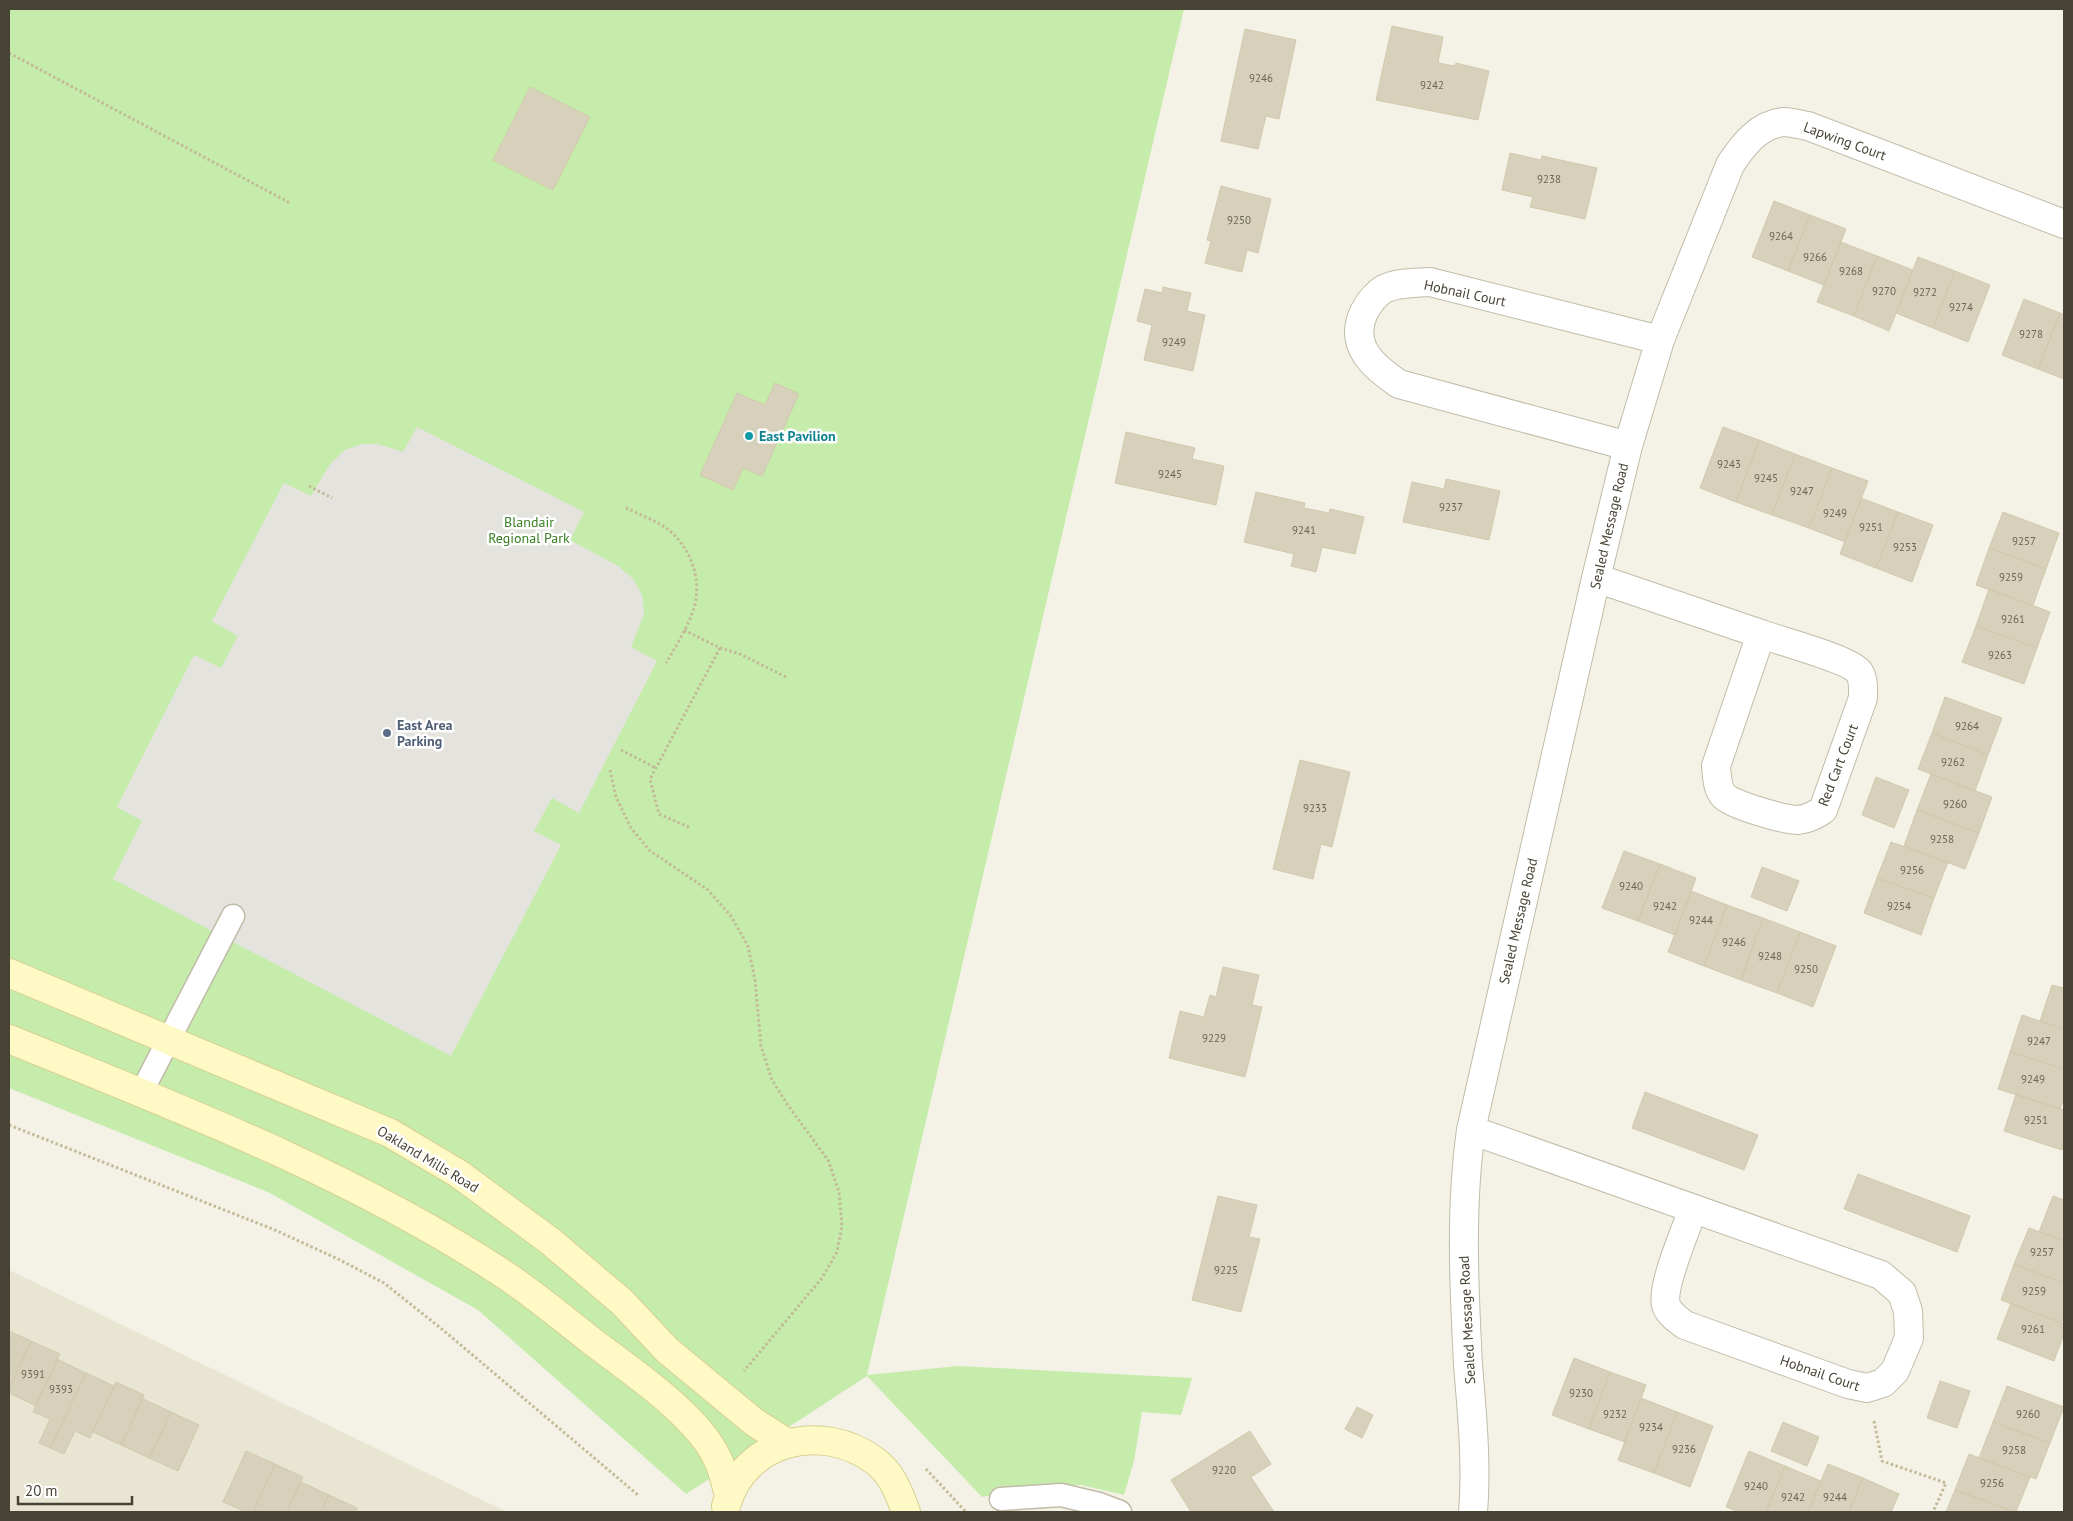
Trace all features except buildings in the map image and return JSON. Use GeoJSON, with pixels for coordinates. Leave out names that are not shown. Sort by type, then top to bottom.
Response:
{"type":"FeatureCollection","features":[{"type":"Feature","properties":{"kind":"street","name":"Lapwing Court"},"geometry":{"type":"LineString","coordinates":[[1660,340],[1730,164],[1744,143],[1766,127],[1784,122],[1808,126],[2064,224]]}},
{"type":"Feature","properties":{"kind":"street","name":"Hobnail Court"},"geometry":{"type":"LineString","coordinates":[[1628,446],[1399,384],[1380,371],[1366,356],[1359,340],[1361,320],[1370,301],[1384,289],[1405,283],[1430,282],[1660,340]]}},
{"type":"Feature","properties":{"kind":"street","name":"Sealed Message Road"},"geometry":{"type":"LineString","coordinates":[[1472,1512],[1472,1427],[1463,1241],[1465,1173],[1471,1130],[1596,578],[1628,446],[1660,340]]}},
{"type":"Feature","properties":{"kind":"street","name":"Red Cart Court"},"geometry":{"type":"LineString","coordinates":[[1596,578],[1762,634],[1846,663],[1858,672],[1863,683],[1863,698],[1823,810],[1812,817],[1788,820],[1735,803],[1723,796],[1717,782],[1716,766],[1762,634]]}},
{"type":"Feature","properties":{"kind":"street","name":"Oakland Mills Road"},"geometry":{"type":"LineString","coordinates":[[9,973],[390,1133],[458,1174],[550,1241],[622,1302],[667,1350],[754,1422],[787,1442]]}},
{"type":"Feature","properties":{"kind":"street"},"geometry":{"type":"LineString","coordinates":[[9,1039],[275,1151],[379,1200],[500,1271],[650,1385],[696,1427],[717,1458],[726,1504]]}},
{"type":"Feature","properties":{"kind":"street","name":"Hobnail Court"},"geometry":{"type":"LineString","coordinates":[[1471,1130],[1880,1275],[1902,1293],[1908,1311],[1909,1338],[1895,1371],[1883,1383],[1867,1388],[1848,1384],[1684,1325],[1666,1306],[1666,1290],[1693,1209]]}},
{"type":"Feature","properties":{"kind":"street"},"geometry":{"type":"LineString","coordinates":[[726,1504],[740,1476],[761,1456],[787,1442],[818,1439],[849,1445],[876,1461],[896,1485],[906,1512]]}},
{"type":"Feature","properties":{"kind":"lane"},"geometry":{"type":"LineString","coordinates":[[141,1093],[233,916]]}},
{"type":"Feature","properties":{"kind":"lane"},"geometry":{"type":"LineString","coordinates":[[1001,1499],[1061,1495],[1099,1504],[1120,1512]]}},
{"type":"Feature","properties":{"kind":"path"},"geometry":{"type":"LineString","coordinates":[[9,53],[290,203]]}},
{"type":"Feature","properties":{"kind":"path"},"geometry":{"type":"LineString","coordinates":[[309,486],[332,498]]}},
{"type":"Feature","properties":{"kind":"path"},"geometry":{"type":"LineString","coordinates":[[626,508],[669,530],[684,547],[693,566],[697,586],[694,608],[666,663]]}},
{"type":"Feature","properties":{"kind":"path"},"geometry":{"type":"LineString","coordinates":[[684,630],[720,648],[740,654],[786,677]]}},
{"type":"Feature","properties":{"kind":"path"},"geometry":{"type":"LineString","coordinates":[[689,827],[660,814],[650,779],[720,648]]}},
{"type":"Feature","properties":{"kind":"path"},"geometry":{"type":"LineString","coordinates":[[621,750],[656,768]]}},
{"type":"Feature","properties":{"kind":"path"},"geometry":{"type":"LineString","coordinates":[[610,770],[616,797],[630,828],[649,850],[708,890],[731,916],[748,946],[755,980],[761,1046],[772,1080],[828,1160],[839,1192],[842,1226],[837,1252],[822,1278],[743,1371]]}},
{"type":"Feature","properties":{"kind":"path"},"geometry":{"type":"LineString","coordinates":[[9,1125],[275,1230],[384,1283],[443,1330],[638,1495]]}},
{"type":"Feature","properties":{"kind":"path"},"geometry":{"type":"LineString","coordinates":[[1867,1388],[1882,1461],[1946,1484],[1933,1512]]}},
{"type":"Feature","properties":{"kind":"shaded area","name":"East Area Parking"},"geometry":{"type":"Polygon","coordinates":[[[417,427],[584,512],[570,540],[618,566],[633,579],[642,595],[644,614],[631,647],[657,661],[579,813],[552,798],[534,831],[561,845],[451,1056],[113,879],[142,821],[117,807],[194,655],[221,668],[238,636],[212,621],[284,483],[311,496],[330,464],[345,450],[362,444],[378,444],[403,452],[417,427]]]}},
{"type":"Feature","properties":{"kind":"shaded area"},"geometry":{"type":"Polygon","coordinates":[[[9,1270],[507,1512],[9,1512],[9,1270]]]}},
{"type":"Feature","properties":{"kind":"green space","name":"Blandair Regional Park"},"geometry":{"type":"Polygon","coordinates":[[[9,9],[1184,9],[867,1375],[958,1366],[1192,1378],[1181,1415],[1142,1412],[1134,1461],[1124,1495],[1081,1485],[1031,1488],[982,1497],[867,1376],[686,1494],[478,1310],[270,1193],[9,1088],[9,9]]]}},
{"type":"Feature","properties":{"kind":"place","name":"East Pavilion"},"geometry":{"type":"Point","coordinates":[749,436]}},
{"type":"Feature","properties":{"kind":"place","name":"East Area Parking"},"geometry":{"type":"Point","coordinates":[387,733]}}]}
